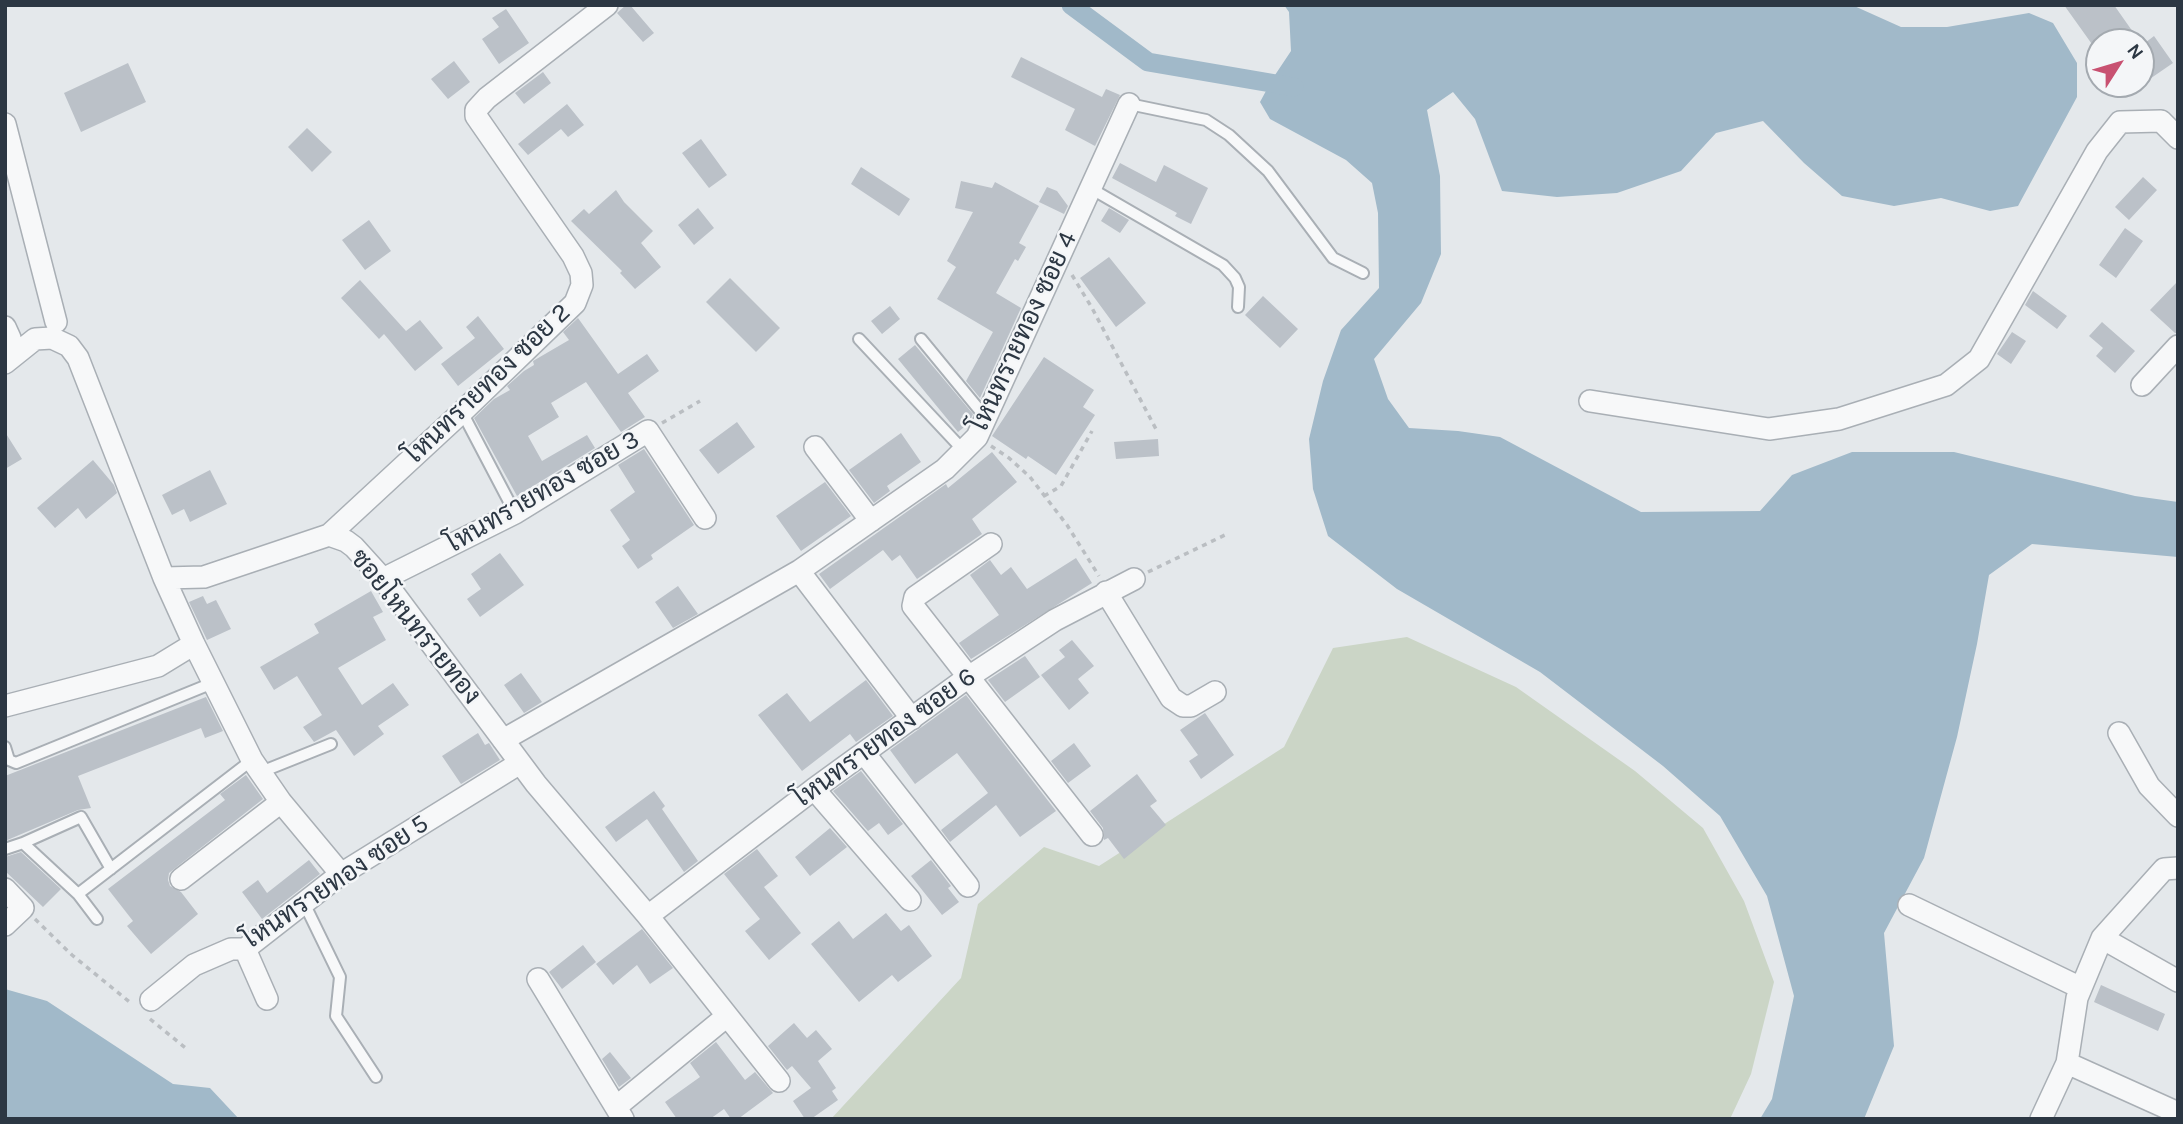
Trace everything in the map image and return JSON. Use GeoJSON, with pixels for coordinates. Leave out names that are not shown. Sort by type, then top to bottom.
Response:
{"type":"FeatureCollection","features":[{"type":"Feature","properties":{"kind":"street","name":"โหนทรายทอง ซอย 2"},"geometry":{"type":"LineString","coordinates":[[328,535],[575,303],[582,285],[581,273],[573,256],[476,116],[477,110],[487,98],[607,5]]}},
{"type":"Feature","properties":{"kind":"street","name":"โหนทรายทอง ซอย 4"},"geometry":{"type":"LineString","coordinates":[[503,740],[799,571],[945,469],[976,435],[1129,104]]}},
{"type":"Feature","properties":{"kind":"street"},"geometry":{"type":"LineString","coordinates":[[1590,401],[1769,429],[1839,419],[1947,385],[1979,359],[2096,151],[2120,122],[2161,121],[2178,138]]}},
{"type":"Feature","properties":{"kind":"street"},"geometry":{"type":"LineString","coordinates":[[5,124],[56,322]]}},
{"type":"Feature","properties":{"kind":"street"},"geometry":{"type":"LineString","coordinates":[[5,363],[35,339],[52,338],[68,346],[78,358],[164,578],[194,644],[257,766],[281,802],[341,874]]}},
{"type":"Feature","properties":{"kind":"street"},"geometry":{"type":"LineString","coordinates":[[2141,385],[2178,345]]}},
{"type":"Feature","properties":{"kind":"street","name":"โหนทรายทอง ซอย 3"},"geometry":{"type":"LineString","coordinates":[[383,579],[515,513],[649,431],[705,518]]}},
{"type":"Feature","properties":{"kind":"street"},"geometry":{"type":"LineString","coordinates":[[815,447],[871,521]]}},
{"type":"Feature","properties":{"kind":"street","name":"ซอยโหนทรายทอง"},"geometry":{"type":"LineString","coordinates":[[164,578],[204,578],[328,535],[354,547],[383,579],[536,784],[648,916],[779,1081]]}},
{"type":"Feature","properties":{"kind":"street"},"geometry":{"type":"LineString","coordinates":[[991,544],[915,597],[913,601],[916,611],[1093,835]]}},
{"type":"Feature","properties":{"kind":"street"},"geometry":{"type":"LineString","coordinates":[[799,571],[912,719]]}},
{"type":"Feature","properties":{"kind":"street","name":"โหนทรายทอง ซอย 6"},"geometry":{"type":"LineString","coordinates":[[648,916],[814,789],[967,677],[1055,620],[1134,579]]}},
{"type":"Feature","properties":{"kind":"street"},"geometry":{"type":"LineString","coordinates":[[1107,592],[1171,698],[1183,706],[1191,706],[1215,692]]}},
{"type":"Feature","properties":{"kind":"street"},"geometry":{"type":"LineString","coordinates":[[5,706],[158,666],[194,644]]}},
{"type":"Feature","properties":{"kind":"street"},"geometry":{"type":"LineString","coordinates":[[2119,733],[2149,786],[2178,816]]}},
{"type":"Feature","properties":{"kind":"street"},"geometry":{"type":"LineString","coordinates":[[864,753],[968,886]]}},
{"type":"Feature","properties":{"kind":"street","name":"โหนทรายทอง ซอย 5"},"geometry":{"type":"LineString","coordinates":[[151,1000],[194,965],[231,949],[245,949],[341,874],[520,763]]}},
{"type":"Feature","properties":{"kind":"street"},"geometry":{"type":"LineString","coordinates":[[814,789],[911,900]]}},
{"type":"Feature","properties":{"kind":"street"},"geometry":{"type":"LineString","coordinates":[[181,879],[281,802]]}},
{"type":"Feature","properties":{"kind":"street"},"geometry":{"type":"LineString","coordinates":[[2041,1119],[2067,1063],[2077,998],[2102,938],[2164,869],[2178,868]]}},
{"type":"Feature","properties":{"kind":"street"},"geometry":{"type":"LineString","coordinates":[[5,889],[23,908],[5,925]]}},
{"type":"Feature","properties":{"kind":"street"},"geometry":{"type":"LineString","coordinates":[[1909,905],[2081,988]]}},
{"type":"Feature","properties":{"kind":"street"},"geometry":{"type":"LineString","coordinates":[[2102,938],[2178,981]]}},
{"type":"Feature","properties":{"kind":"street"},"geometry":{"type":"LineString","coordinates":[[245,949],[267,999]]}},
{"type":"Feature","properties":{"kind":"street"},"geometry":{"type":"LineString","coordinates":[[538,979],[620,1113],[727,1016]]}},
{"type":"Feature","properties":{"kind":"street"},"geometry":{"type":"LineString","coordinates":[[2067,1063],[2178,1113]]}},
{"type":"Feature","properties":{"kind":"lane","name":"โหนทรายทอง ซอย 4"},"geometry":{"type":"LineString","coordinates":[[1129,104],[1206,120],[1228,135],[1268,171],[1333,258],[1363,273]]}},
{"type":"Feature","properties":{"kind":"lane"},"geometry":{"type":"LineString","coordinates":[[1090,188],[1223,265],[1239,287],[1238,307]]}},
{"type":"Feature","properties":{"kind":"lane"},"geometry":{"type":"LineString","coordinates":[[921,338],[976,435]]}},
{"type":"Feature","properties":{"kind":"lane"},"geometry":{"type":"LineString","coordinates":[[859,339],[976,435]]}},
{"type":"Feature","properties":{"kind":"lane"},"geometry":{"type":"LineString","coordinates":[[462,412],[515,513]]}},
{"type":"Feature","properties":{"kind":"lane"},"geometry":{"type":"LineString","coordinates":[[5,747],[9,760],[16,763],[215,681]]}},
{"type":"Feature","properties":{"kind":"lane"},"geometry":{"type":"LineString","coordinates":[[78,894],[257,766],[331,744]]}},
{"type":"Feature","properties":{"kind":"lane"},"geometry":{"type":"LineString","coordinates":[[5,849],[81,817],[111,869]]}},
{"type":"Feature","properties":{"kind":"lane"},"geometry":{"type":"LineString","coordinates":[[23,843],[78,894],[97,919]]}},
{"type":"Feature","properties":{"kind":"lane"},"geometry":{"type":"LineString","coordinates":[[304,903],[340,977],[336,1016],[376,1077]]}},
{"type":"Feature","properties":{"kind":"path"},"geometry":{"type":"LineString","coordinates":[[1059,256],[1092,308],[1157,431]]}},
{"type":"Feature","properties":{"kind":"path"},"geometry":{"type":"LineString","coordinates":[[649,431],[700,401]]}},
{"type":"Feature","properties":{"kind":"path"},"geometry":{"type":"LineString","coordinates":[[1044,496],[1061,486],[1092,431]]}},
{"type":"Feature","properties":{"kind":"path"},"geometry":{"type":"LineString","coordinates":[[976,435],[1009,458],[1030,477],[1067,526],[1107,592]]}},
{"type":"Feature","properties":{"kind":"path"},"geometry":{"type":"LineString","coordinates":[[1134,579],[1225,535]]}},
{"type":"Feature","properties":{"kind":"path"},"geometry":{"type":"LineString","coordinates":[[23,908],[72,955],[188,1050]]}},
{"type":"Feature","properties":{"kind":"green space"},"geometry":{"type":"Polygon","coordinates":[[[1407,637],[1516,687],[1635,771],[1703,828],[1744,901],[1774,982],[1751,1074],[1730,1119],[831,1119],[961,978],[978,904],[1044,847],[1099,866],[1284,747],[1333,648],[1407,637]]]}},
{"type":"Feature","properties":{"kind":"water"},"geometry":{"type":"Polygon","coordinates":[[[1284,5],[1852,5],[1901,27],[1947,27],[2029,13],[2053,23],[2077,63],[2077,97],[2018,206],[1990,211],[1941,198],[1894,206],[1842,196],[1804,163],[1763,121],[1716,133],[1681,171],[1617,193],[1557,197],[1502,191],[1475,119],[1453,92],[1427,110],[1440,176],[1441,254],[1421,303],[1374,359],[1388,399],[1409,428],[1500,437],[1641,512],[1760,511],[1792,475],[1852,452],[1954,452],[2135,496],[2178,502],[2178,557],[2032,544],[1989,575],[1957,737],[1924,858],[1884,933],[1894,1046],[1864,1119],[1760,1119],[1772,1099],[1794,996],[1767,896],[1720,816],[1663,766],[1540,672],[1397,589],[1328,536],[1313,489],[1309,439],[1323,381],[1341,330],[1379,288],[1378,213],[1372,183],[1346,160],[1270,119],[1260,102],[1291,51],[1289,12],[1284,5]]]}},
{"type":"Feature","properties":{"kind":"water"},"geometry":{"type":"Polygon","coordinates":[[[5,989],[47,1001],[173,1084],[210,1088],[239,1119],[5,1119],[5,989]]]}},
{"type":"Feature","properties":{"kind":"building"},"geometry":{"type":"Polygon","coordinates":[[[630,5],[654,33],[643,42],[617,13],[630,5]]]}},
{"type":"Feature","properties":{"kind":"building"},"geometry":{"type":"Polygon","coordinates":[[[2064,5],[2114,5],[2130,28],[2085,28],[2085,34],[2064,5]]]}},
{"type":"Feature","properties":{"kind":"building"},"geometry":{"type":"Polygon","coordinates":[[[506,9],[529,43],[499,64],[482,39],[499,27],[492,18],[506,9]]]}},
{"type":"Feature","properties":{"kind":"building"},"geometry":{"type":"Polygon","coordinates":[[[2155,37],[2173,63],[2155,75],[2155,37]]]}},
{"type":"Feature","properties":{"kind":"building"},"geometry":{"type":"Polygon","coordinates":[[[1021,57],[1102,97],[1106,89],[1120,95],[1095,146],[1065,130],[1075,109],[1011,77],[1021,57]]]}},
{"type":"Feature","properties":{"kind":"building"},"geometry":{"type":"Polygon","coordinates":[[[454,61],[470,82],[448,99],[431,79],[454,61]]]}},
{"type":"Feature","properties":{"kind":"building"},"geometry":{"type":"Polygon","coordinates":[[[128,63],[146,102],[81,132],[64,93],[128,63]]]}},
{"type":"Feature","properties":{"kind":"building"},"geometry":{"type":"Polygon","coordinates":[[[543,72],[551,83],[524,104],[515,93],[543,72]]]}},
{"type":"Feature","properties":{"kind":"building"},"geometry":{"type":"Polygon","coordinates":[[[567,104],[584,125],[568,137],[561,129],[528,155],[518,144],[567,104]]]}},
{"type":"Feature","properties":{"kind":"building"},"geometry":{"type":"Polygon","coordinates":[[[307,128],[332,152],[312,172],[288,147],[307,128]]]}},
{"type":"Feature","properties":{"kind":"building"},"geometry":{"type":"Polygon","coordinates":[[[701,139],[727,175],[709,188],[682,153],[701,139]]]}},
{"type":"Feature","properties":{"kind":"building"},"geometry":{"type":"Polygon","coordinates":[[[1120,163],[1156,182],[1164,165],[1208,188],[1191,224],[1175,216],[1177,213],[1112,178],[1120,163]]]}},
{"type":"Feature","properties":{"kind":"building"},"geometry":{"type":"Polygon","coordinates":[[[861,167],[910,199],[899,216],[851,184],[861,167]]]}},
{"type":"Feature","properties":{"kind":"building"},"geometry":{"type":"Polygon","coordinates":[[[2143,177],[2157,190],[2129,220],[2115,207],[2143,177]]]}},
{"type":"Feature","properties":{"kind":"building"},"geometry":{"type":"Polygon","coordinates":[[[961,181],[992,188],[995,182],[1039,206],[1019,243],[1026,247],[1018,261],[1015,259],[996,293],[1021,308],[980,398],[966,381],[993,332],[937,299],[956,267],[947,261],[973,212],[955,208],[961,181]]]}},
{"type":"Feature","properties":{"kind":"building"},"geometry":{"type":"Polygon","coordinates":[[[1047,187],[1057,191],[1068,206],[1064,214],[1039,202],[1047,187]]]}},
{"type":"Feature","properties":{"kind":"building"},"geometry":{"type":"Polygon","coordinates":[[[616,190],[624,202],[653,231],[641,243],[661,267],[635,289],[620,273],[622,271],[571,221],[584,209],[589,214],[616,190]]]}},
{"type":"Feature","properties":{"kind":"building"},"geometry":{"type":"Polygon","coordinates":[[[698,208],[714,228],[694,245],[678,225],[698,208]]]}},
{"type":"Feature","properties":{"kind":"building"},"geometry":{"type":"Polygon","coordinates":[[[1109,208],[1129,220],[1120,233],[1101,221],[1109,208]]]}},
{"type":"Feature","properties":{"kind":"building"},"geometry":{"type":"Polygon","coordinates":[[[369,220],[391,251],[365,270],[342,240],[369,220]]]}},
{"type":"Feature","properties":{"kind":"building"},"geometry":{"type":"Polygon","coordinates":[[[2125,228],[2143,241],[2116,278],[2099,265],[2125,228]]]}},
{"type":"Feature","properties":{"kind":"building"},"geometry":{"type":"Polygon","coordinates":[[[1109,257],[1146,303],[1116,327],[1080,278],[1109,257]]]}},
{"type":"Feature","properties":{"kind":"building"},"geometry":{"type":"Polygon","coordinates":[[[730,278],[780,328],[756,352],[706,302],[730,278]]]}},
{"type":"Feature","properties":{"kind":"building"},"geometry":{"type":"Polygon","coordinates":[[[360,280],[406,331],[420,320],[443,348],[415,371],[384,334],[379,339],[341,298],[360,280]]]}},
{"type":"Feature","properties":{"kind":"building"},"geometry":{"type":"Polygon","coordinates":[[[2178,281],[2178,333],[2175,333],[2150,310],[2178,281]]]}},
{"type":"Feature","properties":{"kind":"building"},"geometry":{"type":"Polygon","coordinates":[[[2033,291],[2067,316],[2057,329],[2025,305],[2033,291]]]}},
{"type":"Feature","properties":{"kind":"building"},"geometry":{"type":"Polygon","coordinates":[[[1263,296],[1298,329],[1280,348],[1245,315],[1263,296]]]}},
{"type":"Feature","properties":{"kind":"building"},"geometry":{"type":"Polygon","coordinates":[[[890,306],[900,319],[882,334],[871,321],[890,306]]]}},
{"type":"Feature","properties":{"kind":"building"},"geometry":{"type":"Polygon","coordinates":[[[478,316],[504,349],[458,386],[441,364],[475,338],[466,327],[478,316]]]}},
{"type":"Feature","properties":{"kind":"building"},"geometry":{"type":"Polygon","coordinates":[[[578,318],[618,374],[647,354],[659,371],[628,393],[645,417],[621,432],[586,382],[551,403],[559,417],[528,436],[542,461],[587,435],[595,448],[517,496],[474,418],[494,399],[510,390],[507,386],[534,365],[533,361],[569,340],[563,332],[578,318]]]}},
{"type":"Feature","properties":{"kind":"building"},"geometry":{"type":"Polygon","coordinates":[[[2102,322],[2135,351],[2115,373],[2096,356],[2103,348],[2089,336],[2102,322]]]}},
{"type":"Feature","properties":{"kind":"building"},"geometry":{"type":"Polygon","coordinates":[[[2012,332],[2026,341],[2011,364],[1997,354],[2012,332]]]}},
{"type":"Feature","properties":{"kind":"building"},"geometry":{"type":"Polygon","coordinates":[[[915,345],[973,414],[970,421],[962,416],[968,424],[958,432],[898,359],[915,345]]]}},
{"type":"Feature","properties":{"kind":"building"},"geometry":{"type":"Polygon","coordinates":[[[1044,357],[1094,390],[1083,407],[1095,415],[1056,475],[992,436],[1044,357]]]}},
{"type":"Feature","properties":{"kind":"building"},"geometry":{"type":"Polygon","coordinates":[[[737,422],[755,447],[718,474],[699,450],[737,422]]]}},
{"type":"Feature","properties":{"kind":"building"},"geometry":{"type":"Polygon","coordinates":[[[5,432],[22,459],[5,469],[5,432]]]}},
{"type":"Feature","properties":{"kind":"building"},"geometry":{"type":"Polygon","coordinates":[[[901,433],[921,462],[887,486],[890,491],[874,503],[849,470],[901,433]]]}},
{"type":"Feature","properties":{"kind":"building"},"geometry":{"type":"Polygon","coordinates":[[[1158,439],[1159,456],[1116,459],[1114,442],[1158,439]]]}},
{"type":"Feature","properties":{"kind":"building"},"geometry":{"type":"Polygon","coordinates":[[[644,449],[694,525],[651,555],[653,559],[638,569],[622,546],[630,540],[610,510],[635,492],[618,465],[644,449]]]}},
{"type":"Feature","properties":{"kind":"building"},"geometry":{"type":"Polygon","coordinates":[[[992,452],[1017,482],[972,519],[982,534],[917,579],[900,555],[892,561],[883,550],[830,589],[819,574],[946,484],[948,488],[992,452]]]}},
{"type":"Feature","properties":{"kind":"building"},"geometry":{"type":"Polygon","coordinates":[[[93,460],[114,485],[117,493],[86,519],[78,508],[55,528],[37,508],[93,460]]]}},
{"type":"Feature","properties":{"kind":"building"},"geometry":{"type":"Polygon","coordinates":[[[210,470],[227,504],[190,522],[184,509],[172,515],[162,495],[210,470]]]}},
{"type":"Feature","properties":{"kind":"building"},"geometry":{"type":"Polygon","coordinates":[[[825,482],[851,516],[801,551],[776,516],[825,482]]]}},
{"type":"Feature","properties":{"kind":"building"},"geometry":{"type":"Polygon","coordinates":[[[500,553],[524,585],[480,617],[467,599],[481,589],[471,574],[500,553]]]}},
{"type":"Feature","properties":{"kind":"building"},"geometry":{"type":"Polygon","coordinates":[[[1076,558],[1092,583],[971,659],[959,643],[999,615],[970,575],[990,560],[1001,575],[1011,567],[1027,589],[1076,558]]]}},
{"type":"Feature","properties":{"kind":"building"},"geometry":{"type":"Polygon","coordinates":[[[678,586],[698,614],[673,628],[655,602],[678,586]]]}},
{"type":"Feature","properties":{"kind":"building"},"geometry":{"type":"Polygon","coordinates":[[[371,591],[383,612],[373,617],[386,640],[338,668],[362,705],[393,683],[409,705],[378,726],[384,734],[354,756],[336,730],[314,742],[303,727],[322,715],[297,676],[274,690],[260,667],[319,633],[314,624],[371,591]]]}},
{"type":"Feature","properties":{"kind":"building"},"geometry":{"type":"Polygon","coordinates":[[[203,596],[207,604],[216,600],[231,629],[207,640],[189,602],[203,596]]]}},
{"type":"Feature","properties":{"kind":"building"},"geometry":{"type":"Polygon","coordinates":[[[1072,640],[1094,666],[1078,679],[1089,693],[1069,710],[1041,675],[1065,657],[1059,650],[1072,640]]]}},
{"type":"Feature","properties":{"kind":"building"},"geometry":{"type":"Polygon","coordinates":[[[1025,656],[1040,677],[1005,702],[988,680],[1025,656]]]}},
{"type":"Feature","properties":{"kind":"building"},"geometry":{"type":"Polygon","coordinates":[[[521,673],[542,702],[524,713],[504,685],[521,673]]]}},
{"type":"Feature","properties":{"kind":"building"},"geometry":{"type":"Polygon","coordinates":[[[866,680],[893,716],[856,742],[850,734],[802,771],[758,715],[787,693],[810,722],[866,680]]]}},
{"type":"Feature","properties":{"kind":"building"},"geometry":{"type":"Polygon","coordinates":[[[966,695],[1056,811],[1020,837],[996,805],[950,842],[941,830],[988,793],[957,753],[915,784],[890,750],[966,695]]]}},
{"type":"Feature","properties":{"kind":"building"},"geometry":{"type":"Polygon","coordinates":[[[206,697],[223,731],[205,738],[201,728],[78,776],[91,808],[78,810],[5,841],[5,776],[206,697]]]}},
{"type":"Feature","properties":{"kind":"building"},"geometry":{"type":"Polygon","coordinates":[[[1205,713],[1234,755],[1201,779],[1189,761],[1198,755],[1180,730],[1205,713]]]}},
{"type":"Feature","properties":{"kind":"building"},"geometry":{"type":"Polygon","coordinates":[[[478,733],[485,745],[489,743],[500,760],[461,784],[442,756],[478,733]]]}},
{"type":"Feature","properties":{"kind":"building"},"geometry":{"type":"Polygon","coordinates":[[[1074,743],[1091,766],[1068,783],[1051,761],[1074,743]]]}},
{"type":"Feature","properties":{"kind":"building"},"geometry":{"type":"Polygon","coordinates":[[[861,771],[903,824],[888,835],[879,823],[868,831],[833,791],[861,771]]]}},
{"type":"Feature","properties":{"kind":"building"},"geometry":{"type":"Polygon","coordinates":[[[1137,774],[1157,801],[1150,806],[1166,825],[1124,859],[1108,838],[1104,840],[1103,828],[1090,811],[1137,774]]]}},
{"type":"Feature","properties":{"kind":"building"},"geometry":{"type":"Polygon","coordinates":[[[246,775],[263,799],[169,873],[170,886],[181,892],[198,914],[151,954],[127,926],[133,921],[108,889],[225,800],[220,794],[246,775]]]}},
{"type":"Feature","properties":{"kind":"building"},"geometry":{"type":"Polygon","coordinates":[[[654,791],[665,806],[662,809],[698,861],[684,872],[647,819],[616,842],[605,827],[654,791]]]}},
{"type":"Feature","properties":{"kind":"building"},"geometry":{"type":"Polygon","coordinates":[[[830,828],[847,847],[810,876],[795,857],[830,828]]]}},
{"type":"Feature","properties":{"kind":"building"},"geometry":{"type":"Polygon","coordinates":[[[757,849],[778,876],[764,887],[801,933],[769,960],[745,931],[760,919],[724,874],[757,849]]]}},
{"type":"Feature","properties":{"kind":"building"},"geometry":{"type":"Polygon","coordinates":[[[21,852],[61,889],[43,907],[5,871],[5,857],[21,852]]]}},
{"type":"Feature","properties":{"kind":"building"},"geometry":{"type":"Polygon","coordinates":[[[309,860],[320,874],[262,919],[242,892],[258,880],[267,893],[309,860]]]}},
{"type":"Feature","properties":{"kind":"building"},"geometry":{"type":"Polygon","coordinates":[[[931,860],[951,886],[948,888],[959,902],[942,915],[911,876],[931,860]]]}},
{"type":"Feature","properties":{"kind":"building"},"geometry":{"type":"Polygon","coordinates":[[[886,913],[901,931],[909,925],[932,956],[898,982],[892,975],[859,1002],[811,944],[839,921],[853,939],[886,913]]]}},
{"type":"Feature","properties":{"kind":"building"},"geometry":{"type":"Polygon","coordinates":[[[642,929],[673,968],[650,984],[637,965],[613,985],[596,964],[642,929]]]}},
{"type":"Feature","properties":{"kind":"building"},"geometry":{"type":"Polygon","coordinates":[[[583,945],[596,962],[562,989],[549,972],[583,945]]]}},
{"type":"Feature","properties":{"kind":"building"},"geometry":{"type":"Polygon","coordinates":[[[2101,985],[2165,1014],[2158,1031],[2094,1002],[2101,985]]]}},
{"type":"Feature","properties":{"kind":"building"},"geometry":{"type":"Polygon","coordinates":[[[794,1023],[807,1038],[816,1030],[832,1049],[818,1061],[836,1088],[832,1091],[838,1100],[811,1119],[805,1119],[793,1101],[811,1088],[792,1066],[787,1070],[768,1046],[794,1023]]]}},
{"type":"Feature","properties":{"kind":"building"},"geometry":{"type":"Polygon","coordinates":[[[716,1042],[745,1080],[755,1072],[773,1093],[738,1119],[731,1119],[724,1109],[710,1119],[677,1119],[665,1102],[700,1077],[690,1063],[716,1042]]]}},
{"type":"Feature","properties":{"kind":"building"},"geometry":{"type":"Polygon","coordinates":[[[610,1052],[631,1078],[619,1087],[602,1059],[610,1052]]]}},
{"type":"Feature","properties":{"kind":"waterway"},"geometry":{"type":"LineString","coordinates":[[1071,5],[1148,62],[1294,87]]}}]}
